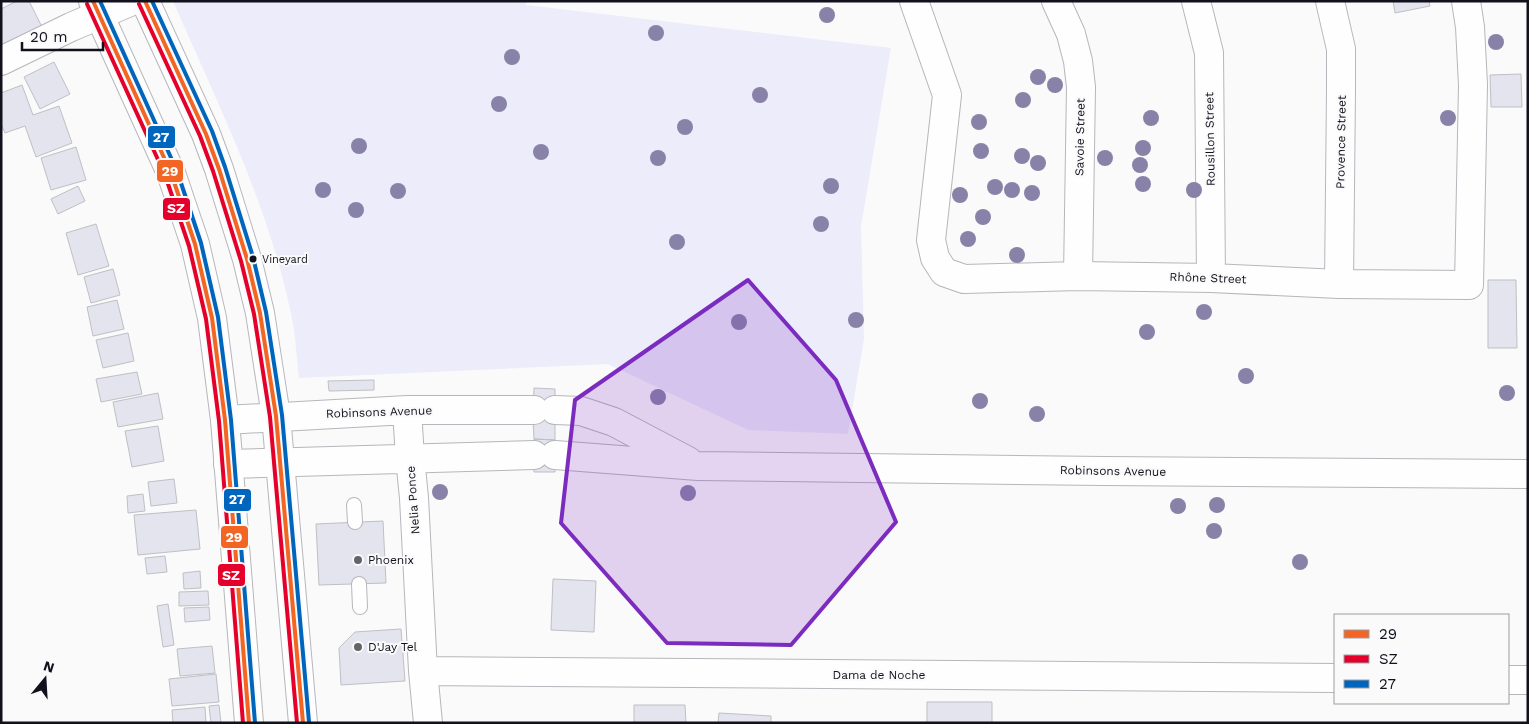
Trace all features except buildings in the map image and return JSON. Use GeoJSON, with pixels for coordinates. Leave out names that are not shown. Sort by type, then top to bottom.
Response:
{"type":"FeatureCollection","features":[{"type":"Feature","properties":{"kind":"main road"},"geometry":{"type":"LineString","coordinates":[[1,61],[71,27],[96,8],[132,1]]}},
{"type":"Feature","properties":{"kind":"main road"},"geometry":{"type":"LineString","coordinates":[[145,1],[206,134],[231,204],[260,313],[281,462],[303,723]]}},
{"type":"Feature","properties":{"kind":"main road","name":"Rhône Street"},"geometry":{"type":"LineString","coordinates":[[914,1],[947,95],[931,240],[935,258],[944,272],[964,280],[1078,276],[1211,278],[1339,284],[1469,285],[1473,85],[1470,27],[1466,1]]}},
{"type":"Feature","properties":{"kind":"main road","name":"Savoie Street"},"geometry":{"type":"LineString","coordinates":[[1056,1],[1071,34],[1078,61],[1081,88],[1078,276]]}},
{"type":"Feature","properties":{"kind":"main road","name":"Rousillon Street"},"geometry":{"type":"LineString","coordinates":[[1196,1],[1209,54],[1211,278]]}},
{"type":"Feature","properties":{"kind":"main road","name":"Provence Street"},"geometry":{"type":"LineString","coordinates":[[1330,1],[1340,49],[1342,90],[1339,284]]}},
{"type":"Feature","properties":{"kind":"main road"},"geometry":{"type":"LineString","coordinates":[[96,8],[172,173],[195,244],[212,318],[225,420],[249,723]]}},
{"type":"Feature","properties":{"kind":"main road","name":"Robinsons Avenue"},"geometry":{"type":"LineString","coordinates":[[225,420],[407,410],[581,411],[614,422],[698,466]]}},
{"type":"Feature","properties":{"kind":"main road","name":"Nelia Ponce"},"geometry":{"type":"LineString","coordinates":[[407,410],[414,498],[423,671],[428,723]]}},
{"type":"Feature","properties":{"kind":"main road","name":"Robinsons Avenue"},"geometry":{"type":"LineString","coordinates":[[228,464],[544,455],[698,466],[1528,474]]}},
{"type":"Feature","properties":{"kind":"main road","name":"Dama de Noche"},"geometry":{"type":"LineString","coordinates":[[423,671],[1334,678]]}},
{"type":"Feature","properties":{"kind":"main road"},"geometry":{"type":"LineString","coordinates":[[1509,680],[1528,680]]}},
{"type":"Feature","properties":{"kind":"lane"},"geometry":{"type":"LineString","coordinates":[[354,505],[355,522]]}},
{"type":"Feature","properties":{"kind":"lane"},"geometry":{"type":"LineString","coordinates":[[359,584],[360,607]]}},
{"type":"Feature","properties":{"kind":"highlighted area"},"geometry":{"type":"Polygon","coordinates":[[[748,280],[836,380],[896,522],[791,645],[667,643],[561,523],[575,400],[748,280]]]}},
{"type":"Feature","properties":{"kind":"shaded area"},"geometry":{"type":"Polygon","coordinates":[[[173,1],[526,1],[526,5],[891,48],[861,226],[864,339],[848,434],[748,430],[608,364],[299,378],[294,329],[285,286],[259,202],[226,121],[173,1]]]}},
{"type":"Feature","properties":{"kind":"transit line","name":"29"},"geometry":{"type":"LineString","coordinates":[[93,1],[171,173],[195,244],[212,318],[225,420],[249,723]]}},
{"type":"Feature","properties":{"kind":"transit line","name":"27"},"geometry":{"type":"LineString","coordinates":[[100,1],[177,171],[201,243],[218,317],[231,420],[255,723]]}},
{"type":"Feature","properties":{"kind":"transit line","name":"29"},"geometry":{"type":"LineString","coordinates":[[145,1],[206,134],[219,169],[247,259],[260,313],[276,416],[303,723]]}},
{"type":"Feature","properties":{"kind":"transit line","name":"27"},"geometry":{"type":"LineString","coordinates":[[152,1],[212,131],[253,257],[266,312],[282,415],[309,722]]}},
{"type":"Feature","properties":{"kind":"transit line","name":"SZ"},"geometry":{"type":"LineString","coordinates":[[87,4],[165,175],[189,246],[206,319],[219,421],[243,723]]}},
{"type":"Feature","properties":{"kind":"transit line","name":"SZ"},"geometry":{"type":"LineString","coordinates":[[139,4],[200,136],[213,171],[241,261],[254,314],[270,417],[297,723]]}},
{"type":"Feature","properties":{"kind":"place","name":"Vineyard"},"geometry":{"type":"Point","coordinates":[253,259]}},
{"type":"Feature","properties":{"kind":"place","name":"Phoenix"},"geometry":{"type":"Point","coordinates":[358,560]}},
{"type":"Feature","properties":{"kind":"place","name":"D'Jay Tel"},"geometry":{"type":"Point","coordinates":[358,647]}}]}
